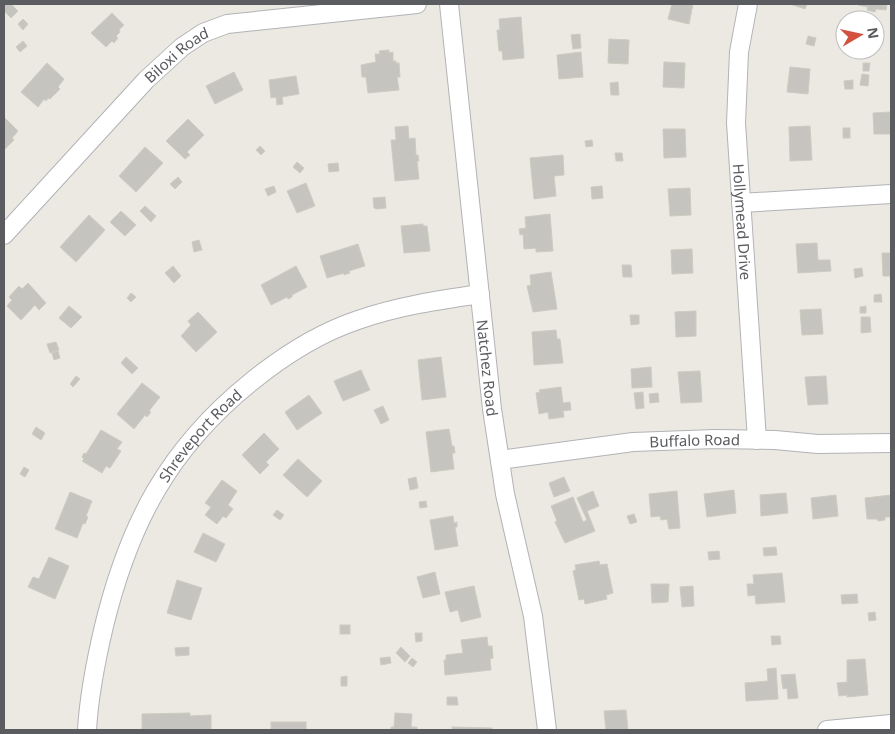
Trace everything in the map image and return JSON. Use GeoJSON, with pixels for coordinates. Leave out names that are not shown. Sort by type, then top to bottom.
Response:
{"type":"FeatureCollection","features":[{"type":"Feature","properties":{"kind":"street","name":"Biloxi Road"},"geometry":{"type":"LineString","coordinates":[[4,235],[146,80],[182,47],[203,33],[227,24],[326,12],[417,4]]}},
{"type":"Feature","properties":{"kind":"street","name":"Natchez Road"},"geometry":{"type":"LineString","coordinates":[[449,4],[492,409],[505,494],[533,616],[547,730]]}},
{"type":"Feature","properties":{"kind":"street","name":"Hollymead Drive"},"geometry":{"type":"LineString","coordinates":[[748,4],[739,52],[736,123],[757,440]]}},
{"type":"Feature","properties":{"kind":"street"},"geometry":{"type":"LineString","coordinates":[[741,203],[891,194]]}},
{"type":"Feature","properties":{"kind":"street","name":"Shreveport Road"},"geometry":{"type":"LineString","coordinates":[[87,730],[101,639],[123,558],[161,480],[189,442],[211,417],[232,397],[267,369],[295,350],[326,333],[357,320],[394,309],[442,299],[480,294]]}},
{"type":"Feature","properties":{"kind":"street","name":"Buffalo Road"},"geometry":{"type":"LineString","coordinates":[[500,460],[633,442],[757,440],[818,444],[891,442]]}},
{"type":"Feature","properties":{"kind":"street"},"geometry":{"type":"LineString","coordinates":[[827,730],[891,724]]}},
{"type":"Feature","properties":{"kind":"building"},"geometry":{"type":"Polygon","coordinates":[[[4,4],[11,4],[18,11],[11,18],[4,11],[4,4]]]}},
{"type":"Feature","properties":{"kind":"building"},"geometry":{"type":"Polygon","coordinates":[[[672,4],[693,4],[689,24],[668,19],[672,4]]]}},
{"type":"Feature","properties":{"kind":"building"},"geometry":{"type":"Polygon","coordinates":[[[790,4],[807,4],[805,9],[790,4]]]}},
{"type":"Feature","properties":{"kind":"building"},"geometry":{"type":"Polygon","coordinates":[[[887,4],[886,10],[867,10],[868,7],[858,5],[887,4]]]}},
{"type":"Feature","properties":{"kind":"building"},"geometry":{"type":"Polygon","coordinates":[[[112,13],[124,25],[119,30],[120,32],[116,36],[118,38],[114,43],[112,41],[106,47],[91,33],[112,13]]]}},
{"type":"Feature","properties":{"kind":"building"},"geometry":{"type":"Polygon","coordinates":[[[521,17],[524,58],[503,60],[502,51],[499,51],[497,30],[500,30],[499,19],[521,17]]]}},
{"type":"Feature","properties":{"kind":"building"},"geometry":{"type":"Polygon","coordinates":[[[23,19],[28,24],[23,30],[18,24],[23,19]]]}},
{"type":"Feature","properties":{"kind":"building"},"geometry":{"type":"Polygon","coordinates":[[[580,34],[581,48],[573,49],[571,35],[580,34]]]}},
{"type":"Feature","properties":{"kind":"building"},"geometry":{"type":"Polygon","coordinates":[[[808,36],[816,38],[814,46],[806,44],[808,36]]]}},
{"type":"Feature","properties":{"kind":"building"},"geometry":{"type":"Polygon","coordinates":[[[609,39],[629,40],[628,64],[608,63],[609,39]]]}},
{"type":"Feature","properties":{"kind":"building"},"geometry":{"type":"Polygon","coordinates":[[[23,41],[27,46],[20,52],[16,47],[23,41]]]}},
{"type":"Feature","properties":{"kind":"building"},"geometry":{"type":"Polygon","coordinates":[[[389,50],[389,53],[393,52],[393,61],[399,63],[400,77],[397,77],[399,90],[368,93],[366,77],[362,77],[361,65],[376,62],[375,54],[380,54],[379,51],[389,50]]]}},
{"type":"Feature","properties":{"kind":"building"},"geometry":{"type":"Polygon","coordinates":[[[581,52],[583,77],[559,79],[557,55],[581,52]]]}},
{"type":"Feature","properties":{"kind":"building"},"geometry":{"type":"Polygon","coordinates":[[[664,62],[685,63],[684,88],[663,87],[664,62]]]}},
{"type":"Feature","properties":{"kind":"building"},"geometry":{"type":"Polygon","coordinates":[[[47,63],[64,79],[58,87],[60,89],[50,99],[48,98],[46,101],[44,99],[38,107],[21,92],[47,63]]]}},
{"type":"Feature","properties":{"kind":"building"},"geometry":{"type":"Polygon","coordinates":[[[863,63],[870,63],[869,71],[863,71],[863,63]]]}},
{"type":"Feature","properties":{"kind":"building"},"geometry":{"type":"Polygon","coordinates":[[[790,67],[810,69],[808,94],[787,92],[790,67]]]}},
{"type":"Feature","properties":{"kind":"building"},"geometry":{"type":"Polygon","coordinates":[[[234,72],[243,90],[215,104],[206,86],[234,72]]]}},
{"type":"Feature","properties":{"kind":"building"},"geometry":{"type":"Polygon","coordinates":[[[862,74],[869,75],[868,86],[860,85],[862,74]]]}},
{"type":"Feature","properties":{"kind":"building"},"geometry":{"type":"Polygon","coordinates":[[[296,76],[299,94],[282,97],[283,104],[277,105],[276,97],[271,98],[269,80],[296,76]]]}},
{"type":"Feature","properties":{"kind":"building"},"geometry":{"type":"Polygon","coordinates":[[[853,80],[853,89],[845,89],[844,81],[853,80]]]}},
{"type":"Feature","properties":{"kind":"building"},"geometry":{"type":"Polygon","coordinates":[[[618,82],[619,95],[611,95],[610,83],[618,82]]]}},
{"type":"Feature","properties":{"kind":"building"},"geometry":{"type":"Polygon","coordinates":[[[891,112],[891,134],[874,134],[873,113],[891,112]]]}},
{"type":"Feature","properties":{"kind":"building"},"geometry":{"type":"Polygon","coordinates":[[[4,117],[18,131],[12,138],[14,140],[4,150],[4,117]]]}},
{"type":"Feature","properties":{"kind":"building"},"geometry":{"type":"Polygon","coordinates":[[[188,119],[204,135],[187,152],[190,155],[185,159],[166,141],[188,119]]]}},
{"type":"Feature","properties":{"kind":"building"},"geometry":{"type":"Polygon","coordinates":[[[408,126],[409,139],[415,138],[416,155],[418,155],[419,161],[417,161],[419,179],[395,181],[391,140],[396,140],[395,127],[408,126]]]}},
{"type":"Feature","properties":{"kind":"building"},"geometry":{"type":"Polygon","coordinates":[[[810,126],[812,160],[790,161],[789,127],[810,126]]]}},
{"type":"Feature","properties":{"kind":"building"},"geometry":{"type":"Polygon","coordinates":[[[843,128],[850,128],[850,138],[843,138],[843,128]]]}},
{"type":"Feature","properties":{"kind":"building"},"geometry":{"type":"Polygon","coordinates":[[[663,129],[685,129],[686,157],[664,158],[663,129]]]}},
{"type":"Feature","properties":{"kind":"building"},"geometry":{"type":"Polygon","coordinates":[[[592,140],[593,146],[586,147],[585,141],[592,140]]]}},
{"type":"Feature","properties":{"kind":"building"},"geometry":{"type":"Polygon","coordinates":[[[260,146],[265,151],[261,155],[256,150],[260,146]]]}},
{"type":"Feature","properties":{"kind":"building"},"geometry":{"type":"Polygon","coordinates":[[[145,147],[163,163],[136,192],[119,176],[145,147]]]}},
{"type":"Feature","properties":{"kind":"building"},"geometry":{"type":"Polygon","coordinates":[[[615,153],[622,153],[623,161],[616,161],[615,153]]]}},
{"type":"Feature","properties":{"kind":"building"},"geometry":{"type":"Polygon","coordinates":[[[563,155],[564,175],[554,176],[556,196],[534,199],[530,158],[563,155]]]}},
{"type":"Feature","properties":{"kind":"building"},"geometry":{"type":"Polygon","coordinates":[[[297,162],[304,168],[300,173],[293,167],[297,162]]]}},
{"type":"Feature","properties":{"kind":"building"},"geometry":{"type":"Polygon","coordinates":[[[338,163],[339,171],[329,172],[328,164],[338,163]]]}},
{"type":"Feature","properties":{"kind":"building"},"geometry":{"type":"Polygon","coordinates":[[[178,177],[182,182],[175,189],[170,184],[178,177]]]}},
{"type":"Feature","properties":{"kind":"building"},"geometry":{"type":"Polygon","coordinates":[[[306,183],[315,206],[297,213],[287,191],[306,183]]]}},
{"type":"Feature","properties":{"kind":"building"},"geometry":{"type":"Polygon","coordinates":[[[274,186],[276,192],[268,196],[265,189],[274,186]]]}},
{"type":"Feature","properties":{"kind":"building"},"geometry":{"type":"Polygon","coordinates":[[[602,186],[603,198],[592,199],[591,187],[602,186]]]}},
{"type":"Feature","properties":{"kind":"building"},"geometry":{"type":"Polygon","coordinates":[[[690,188],[691,215],[670,216],[668,189],[690,188]]]}},
{"type":"Feature","properties":{"kind":"building"},"geometry":{"type":"Polygon","coordinates":[[[385,197],[386,208],[374,208],[373,198],[385,197]]]}},
{"type":"Feature","properties":{"kind":"building"},"geometry":{"type":"Polygon","coordinates":[[[145,206],[156,216],[151,222],[140,211],[145,206]]]}},
{"type":"Feature","properties":{"kind":"building"},"geometry":{"type":"Polygon","coordinates":[[[121,211],[136,225],[125,236],[110,222],[121,211]]]}},
{"type":"Feature","properties":{"kind":"building"},"geometry":{"type":"Polygon","coordinates":[[[550,214],[553,251],[536,252],[536,248],[524,249],[523,234],[520,235],[519,229],[526,228],[525,217],[550,214]]]}},
{"type":"Feature","properties":{"kind":"building"},"geometry":{"type":"Polygon","coordinates":[[[89,215],[105,230],[76,262],[60,247],[89,215]]]}},
{"type":"Feature","properties":{"kind":"building"},"geometry":{"type":"Polygon","coordinates":[[[423,224],[423,226],[427,226],[430,251],[404,253],[401,226],[423,224]]]}},
{"type":"Feature","properties":{"kind":"building"},"geometry":{"type":"Polygon","coordinates":[[[199,240],[202,250],[194,252],[192,242],[199,240]]]}},
{"type":"Feature","properties":{"kind":"building"},"geometry":{"type":"Polygon","coordinates":[[[817,243],[818,260],[830,260],[831,271],[798,273],[796,244],[817,243]]]}},
{"type":"Feature","properties":{"kind":"building"},"geometry":{"type":"Polygon","coordinates":[[[358,244],[365,266],[349,271],[350,273],[344,275],[344,273],[327,278],[320,256],[358,244]]]}},
{"type":"Feature","properties":{"kind":"building"},"geometry":{"type":"Polygon","coordinates":[[[692,249],[693,273],[672,274],[671,250],[692,249]]]}},
{"type":"Feature","properties":{"kind":"building"},"geometry":{"type":"Polygon","coordinates":[[[882,253],[891,253],[891,276],[883,276],[882,253]]]}},
{"type":"Feature","properties":{"kind":"building"},"geometry":{"type":"Polygon","coordinates":[[[622,265],[631,265],[632,277],[623,277],[622,265]]]}},
{"type":"Feature","properties":{"kind":"building"},"geometry":{"type":"Polygon","coordinates":[[[173,266],[181,276],[174,283],[165,273],[173,266]]]}},
{"type":"Feature","properties":{"kind":"building"},"geometry":{"type":"Polygon","coordinates":[[[296,266],[307,287],[288,299],[287,297],[271,305],[261,285],[296,266]]]}},
{"type":"Feature","properties":{"kind":"building"},"geometry":{"type":"Polygon","coordinates":[[[862,268],[863,276],[855,278],[854,269],[862,268]]]}},
{"type":"Feature","properties":{"kind":"building"},"geometry":{"type":"Polygon","coordinates":[[[551,272],[557,309],[533,312],[527,286],[531,285],[530,275],[551,272]]]}},
{"type":"Feature","properties":{"kind":"building"},"geometry":{"type":"Polygon","coordinates":[[[28,283],[46,303],[39,310],[35,305],[21,320],[7,306],[12,300],[9,297],[19,286],[22,289],[28,283]]]}},
{"type":"Feature","properties":{"kind":"building"},"geometry":{"type":"Polygon","coordinates":[[[131,293],[136,297],[131,302],[127,298],[131,293]]]}},
{"type":"Feature","properties":{"kind":"building"},"geometry":{"type":"Polygon","coordinates":[[[881,294],[882,302],[874,302],[874,295],[881,294]]]}},
{"type":"Feature","properties":{"kind":"building"},"geometry":{"type":"Polygon","coordinates":[[[69,306],[82,317],[71,328],[59,318],[69,306]]]}},
{"type":"Feature","properties":{"kind":"building"},"geometry":{"type":"Polygon","coordinates":[[[866,306],[866,313],[860,313],[860,307],[866,306]]]}},
{"type":"Feature","properties":{"kind":"building"},"geometry":{"type":"Polygon","coordinates":[[[821,309],[823,334],[802,335],[800,310],[821,309]]]}},
{"type":"Feature","properties":{"kind":"building"},"geometry":{"type":"Polygon","coordinates":[[[696,311],[696,336],[676,337],[675,312],[696,311]]]}},
{"type":"Feature","properties":{"kind":"building"},"geometry":{"type":"Polygon","coordinates":[[[198,312],[217,332],[196,352],[181,336],[191,325],[188,321],[198,312]]]}},
{"type":"Feature","properties":{"kind":"building"},"geometry":{"type":"Polygon","coordinates":[[[630,315],[639,315],[639,324],[631,325],[630,315]]]}},
{"type":"Feature","properties":{"kind":"building"},"geometry":{"type":"Polygon","coordinates":[[[861,317],[870,317],[871,332],[861,333],[861,317]]]}},
{"type":"Feature","properties":{"kind":"building"},"geometry":{"type":"Polygon","coordinates":[[[556,330],[557,339],[560,339],[563,363],[534,365],[532,332],[556,330]]]}},
{"type":"Feature","properties":{"kind":"building"},"geometry":{"type":"Polygon","coordinates":[[[56,342],[59,350],[50,353],[47,344],[56,342]]]}},
{"type":"Feature","properties":{"kind":"building"},"geometry":{"type":"Polygon","coordinates":[[[58,351],[60,358],[54,360],[52,353],[58,351]]]}},
{"type":"Feature","properties":{"kind":"building"},"geometry":{"type":"Polygon","coordinates":[[[126,357],[138,368],[132,374],[121,363],[126,357]]]}},
{"type":"Feature","properties":{"kind":"building"},"geometry":{"type":"Polygon","coordinates":[[[441,357],[446,397],[422,400],[418,360],[441,357]]]}},
{"type":"Feature","properties":{"kind":"building"},"geometry":{"type":"Polygon","coordinates":[[[651,367],[652,387],[632,388],[631,369],[651,367]]]}},
{"type":"Feature","properties":{"kind":"building"},"geometry":{"type":"Polygon","coordinates":[[[361,370],[370,390],[343,401],[334,381],[361,370]]]}},
{"type":"Feature","properties":{"kind":"building"},"geometry":{"type":"Polygon","coordinates":[[[700,371],[702,402],[681,403],[678,372],[700,371]]]}},
{"type":"Feature","properties":{"kind":"building"},"geometry":{"type":"Polygon","coordinates":[[[76,376],[80,379],[73,387],[70,384],[76,376]]]}},
{"type":"Feature","properties":{"kind":"building"},"geometry":{"type":"Polygon","coordinates":[[[826,376],[828,404],[808,405],[805,377],[826,376]]]}},
{"type":"Feature","properties":{"kind":"building"},"geometry":{"type":"Polygon","coordinates":[[[142,383],[160,397],[149,411],[151,412],[147,417],[145,415],[134,429],[117,414],[142,383]]]}},
{"type":"Feature","properties":{"kind":"building"},"geometry":{"type":"Polygon","coordinates":[[[561,387],[563,403],[570,402],[571,410],[563,411],[564,417],[549,419],[548,412],[539,414],[536,393],[540,392],[539,390],[561,387]]]}},
{"type":"Feature","properties":{"kind":"building"},"geometry":{"type":"Polygon","coordinates":[[[643,392],[644,408],[636,409],[634,393],[643,392]]]}},
{"type":"Feature","properties":{"kind":"building"},"geometry":{"type":"Polygon","coordinates":[[[658,393],[659,402],[650,403],[649,394],[658,393]]]}},
{"type":"Feature","properties":{"kind":"building"},"geometry":{"type":"Polygon","coordinates":[[[309,395],[322,413],[297,430],[285,412],[309,395]]]}},
{"type":"Feature","properties":{"kind":"building"},"geometry":{"type":"Polygon","coordinates":[[[383,406],[389,420],[381,424],[374,410],[383,406]]]}},
{"type":"Feature","properties":{"kind":"building"},"geometry":{"type":"Polygon","coordinates":[[[36,427],[45,433],[41,440],[32,434],[36,427]]]}},
{"type":"Feature","properties":{"kind":"building"},"geometry":{"type":"Polygon","coordinates":[[[449,429],[455,453],[452,453],[454,469],[431,472],[426,432],[449,429]]]}},
{"type":"Feature","properties":{"kind":"building"},"geometry":{"type":"Polygon","coordinates":[[[101,430],[122,442],[117,449],[121,451],[110,468],[106,466],[102,473],[82,461],[84,453],[86,454],[101,430]]]}},
{"type":"Feature","properties":{"kind":"building"},"geometry":{"type":"Polygon","coordinates":[[[264,433],[279,449],[266,462],[269,465],[260,474],[242,455],[264,433]]]}},
{"type":"Feature","properties":{"kind":"building"},"geometry":{"type":"Polygon","coordinates":[[[298,459],[322,481],[307,497],[283,475],[298,459]]]}},
{"type":"Feature","properties":{"kind":"building"},"geometry":{"type":"Polygon","coordinates":[[[24,467],[29,470],[25,477],[20,474],[24,467]]]}},
{"type":"Feature","properties":{"kind":"building"},"geometry":{"type":"Polygon","coordinates":[[[416,477],[418,488],[410,490],[408,479],[416,477]]]}},
{"type":"Feature","properties":{"kind":"building"},"geometry":{"type":"Polygon","coordinates":[[[564,477],[570,491],[554,497],[549,483],[564,477]]]}},
{"type":"Feature","properties":{"kind":"building"},"geometry":{"type":"Polygon","coordinates":[[[222,480],[237,491],[228,505],[233,509],[226,518],[223,516],[217,524],[205,515],[211,507],[205,503],[222,480]]]}},
{"type":"Feature","properties":{"kind":"building"},"geometry":{"type":"Polygon","coordinates":[[[734,490],[736,513],[707,517],[704,494],[734,490]]]}},
{"type":"Feature","properties":{"kind":"building"},"geometry":{"type":"Polygon","coordinates":[[[593,491],[599,506],[587,511],[595,531],[565,543],[555,522],[557,521],[551,506],[573,497],[583,522],[587,520],[577,498],[593,491]]]}},
{"type":"Feature","properties":{"kind":"building"},"geometry":{"type":"Polygon","coordinates":[[[677,491],[680,528],[669,529],[667,519],[661,520],[660,516],[651,517],[649,494],[677,491]]]}},
{"type":"Feature","properties":{"kind":"building"},"geometry":{"type":"Polygon","coordinates":[[[70,492],[92,501],[86,516],[88,517],[85,524],[83,523],[77,538],[55,529],[70,492]]]}},
{"type":"Feature","properties":{"kind":"building"},"geometry":{"type":"Polygon","coordinates":[[[786,493],[788,513],[761,516],[760,495],[786,493]]]}},
{"type":"Feature","properties":{"kind":"building"},"geometry":{"type":"Polygon","coordinates":[[[836,495],[838,516],[813,519],[811,498],[836,495]]]}},
{"type":"Feature","properties":{"kind":"building"},"geometry":{"type":"Polygon","coordinates":[[[891,495],[891,517],[885,517],[885,520],[878,521],[877,519],[867,519],[865,498],[891,495]]]}},
{"type":"Feature","properties":{"kind":"building"},"geometry":{"type":"Polygon","coordinates":[[[426,501],[427,507],[420,508],[419,502],[426,501]]]}},
{"type":"Feature","properties":{"kind":"building"},"geometry":{"type":"Polygon","coordinates":[[[277,510],[284,515],[280,520],[273,515],[277,510]]]}},
{"type":"Feature","properties":{"kind":"building"},"geometry":{"type":"Polygon","coordinates":[[[634,514],[637,522],[630,524],[627,516],[634,514]]]}},
{"type":"Feature","properties":{"kind":"building"},"geometry":{"type":"Polygon","coordinates":[[[453,516],[454,523],[457,522],[457,527],[455,527],[458,546],[435,550],[430,520],[453,516]]]}},
{"type":"Feature","properties":{"kind":"building"},"geometry":{"type":"Polygon","coordinates":[[[203,533],[225,544],[216,562],[194,552],[203,533]]]}},
{"type":"Feature","properties":{"kind":"building"},"geometry":{"type":"Polygon","coordinates":[[[776,547],[777,555],[764,556],[763,548],[776,547]]]}},
{"type":"Feature","properties":{"kind":"building"},"geometry":{"type":"Polygon","coordinates":[[[719,551],[720,559],[709,560],[708,552],[719,551]]]}},
{"type":"Feature","properties":{"kind":"building"},"geometry":{"type":"Polygon","coordinates":[[[49,557],[69,566],[55,599],[28,587],[33,577],[39,579],[49,557]]]}},
{"type":"Feature","properties":{"kind":"building"},"geometry":{"type":"Polygon","coordinates":[[[599,561],[600,565],[607,564],[613,593],[606,595],[607,599],[585,604],[584,599],[579,600],[573,571],[576,570],[575,565],[599,561]]]}},
{"type":"Feature","properties":{"kind":"building"},"geometry":{"type":"Polygon","coordinates":[[[435,572],[440,594],[423,598],[417,577],[435,572]]]}},
{"type":"Feature","properties":{"kind":"building"},"geometry":{"type":"Polygon","coordinates":[[[782,573],[785,602],[756,604],[755,595],[748,596],[747,584],[754,584],[753,575],[782,573]]]}},
{"type":"Feature","properties":{"kind":"building"},"geometry":{"type":"Polygon","coordinates":[[[177,580],[202,588],[191,620],[167,613],[177,580]]]}},
{"type":"Feature","properties":{"kind":"building"},"geometry":{"type":"Polygon","coordinates":[[[651,584],[669,584],[668,602],[652,603],[651,584]]]}},
{"type":"Feature","properties":{"kind":"building"},"geometry":{"type":"Polygon","coordinates":[[[474,586],[481,617],[461,622],[458,610],[450,612],[445,592],[474,586]]]}},
{"type":"Feature","properties":{"kind":"building"},"geometry":{"type":"Polygon","coordinates":[[[693,586],[694,606],[682,607],[680,587],[693,586]]]}},
{"type":"Feature","properties":{"kind":"building"},"geometry":{"type":"Polygon","coordinates":[[[857,594],[858,603],[842,604],[841,595],[857,594]]]}},
{"type":"Feature","properties":{"kind":"building"},"geometry":{"type":"Polygon","coordinates":[[[875,612],[876,620],[869,621],[868,613],[875,612]]]}},
{"type":"Feature","properties":{"kind":"building"},"geometry":{"type":"Polygon","coordinates":[[[340,625],[350,625],[350,634],[340,634],[340,625]]]}},
{"type":"Feature","properties":{"kind":"building"},"geometry":{"type":"Polygon","coordinates":[[[415,633],[422,633],[422,641],[416,642],[415,633]]]}},
{"type":"Feature","properties":{"kind":"building"},"geometry":{"type":"Polygon","coordinates":[[[771,636],[780,636],[781,644],[772,645],[771,636]]]}},
{"type":"Feature","properties":{"kind":"building"},"geometry":{"type":"Polygon","coordinates":[[[487,637],[488,646],[492,646],[491,670],[445,675],[444,660],[446,660],[446,655],[463,653],[461,640],[487,637]]]}},
{"type":"Feature","properties":{"kind":"building"},"geometry":{"type":"Polygon","coordinates":[[[189,647],[189,655],[176,656],[175,648],[189,647]]]}},
{"type":"Feature","properties":{"kind":"building"},"geometry":{"type":"Polygon","coordinates":[[[401,647],[410,656],[405,662],[396,653],[401,647]]]}},
{"type":"Feature","properties":{"kind":"building"},"geometry":{"type":"Polygon","coordinates":[[[390,657],[391,663],[381,665],[380,658],[390,657]]]}},
{"type":"Feature","properties":{"kind":"building"},"geometry":{"type":"Polygon","coordinates":[[[412,658],[417,662],[413,667],[408,663],[412,658]]]}},
{"type":"Feature","properties":{"kind":"building"},"geometry":{"type":"Polygon","coordinates":[[[865,659],[868,695],[839,696],[837,683],[847,682],[847,660],[865,659]]]}},
{"type":"Feature","properties":{"kind":"building"},"geometry":{"type":"Polygon","coordinates":[[[776,668],[778,699],[746,701],[745,683],[768,681],[767,669],[776,668]]]}},
{"type":"Feature","properties":{"kind":"building"},"geometry":{"type":"Polygon","coordinates":[[[795,674],[798,698],[788,699],[787,688],[783,689],[781,675],[795,674]]]}},
{"type":"Feature","properties":{"kind":"building"},"geometry":{"type":"Polygon","coordinates":[[[347,676],[347,686],[341,686],[341,677],[347,676]]]}},
{"type":"Feature","properties":{"kind":"building"},"geometry":{"type":"Polygon","coordinates":[[[447,697],[457,697],[458,705],[447,705],[447,697]]]}},
{"type":"Feature","properties":{"kind":"building"},"geometry":{"type":"Polygon","coordinates":[[[626,710],[628,730],[606,730],[604,711],[626,710]]]}},
{"type":"Feature","properties":{"kind":"building"},"geometry":{"type":"Polygon","coordinates":[[[190,713],[190,716],[211,715],[211,730],[142,730],[142,714],[190,713]]]}},
{"type":"Feature","properties":{"kind":"building"},"geometry":{"type":"Polygon","coordinates":[[[395,713],[412,714],[411,727],[417,727],[417,730],[391,730],[391,727],[394,727],[395,713]]]}},
{"type":"Feature","properties":{"kind":"building"},"geometry":{"type":"Polygon","coordinates":[[[271,722],[306,722],[306,730],[271,730],[271,722]]]}},
{"type":"Feature","properties":{"kind":"building"},"geometry":{"type":"Polygon","coordinates":[[[452,727],[492,728],[492,730],[452,730],[452,727]]]}}]}
